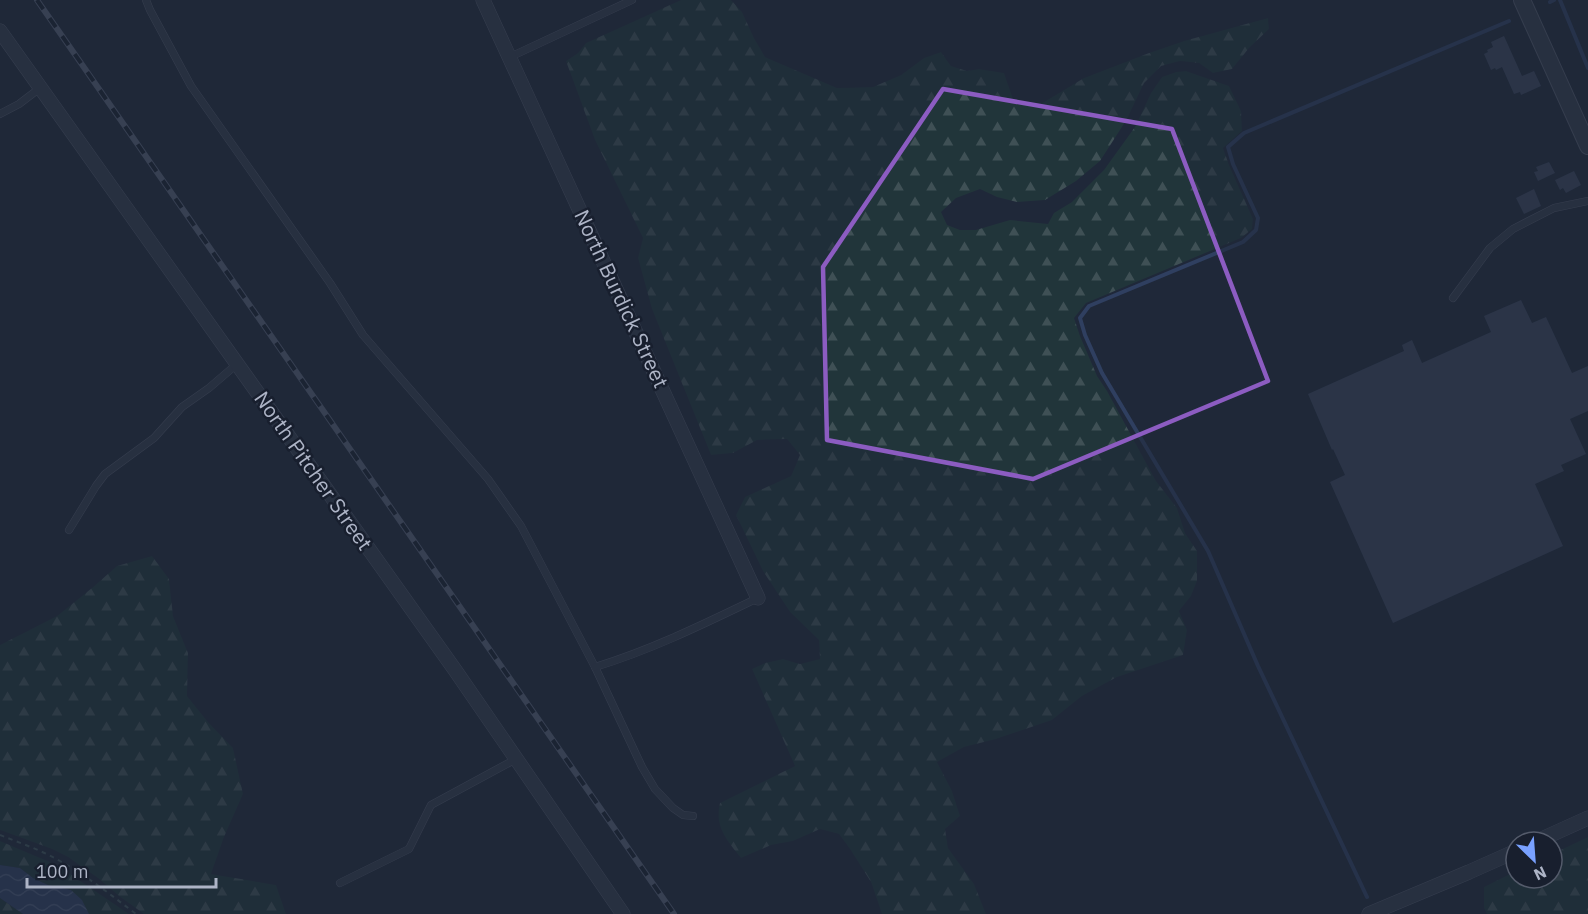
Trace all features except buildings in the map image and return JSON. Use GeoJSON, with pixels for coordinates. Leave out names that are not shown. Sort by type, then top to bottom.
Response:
{"type":"FeatureCollection","features":[{"type":"Feature","properties":{"kind":"street","name":"North Burdick Street"},"geometry":{"type":"LineString","coordinates":[[483,0],[758,598]]}},
{"type":"Feature","properties":{"kind":"street"},"geometry":{"type":"LineString","coordinates":[[1522,0],[1588,146]]}},
{"type":"Feature","properties":{"kind":"street","name":"North Pitcher Street"},"geometry":{"type":"LineString","coordinates":[[0,32],[455,670],[623,914]]}},
{"type":"Feature","properties":{"kind":"street"},"geometry":{"type":"LineString","coordinates":[[1562,830],[1588,818]]}},
{"type":"Feature","properties":{"kind":"street"},"geometry":{"type":"LineString","coordinates":[[1369,914],[1504,855]]}},
{"type":"Feature","properties":{"kind":"lane"},"geometry":{"type":"LineString","coordinates":[[146,0],[191,86],[311,256],[363,335],[488,479],[521,526],[595,667],[655,789],[682,815],[693,816]]}},
{"type":"Feature","properties":{"kind":"lane"},"geometry":{"type":"LineString","coordinates":[[510,57],[632,0]]}},
{"type":"Feature","properties":{"kind":"lane"},"geometry":{"type":"LineString","coordinates":[[0,114],[20,104],[40,88]]}},
{"type":"Feature","properties":{"kind":"lane"},"geometry":{"type":"LineString","coordinates":[[1453,298],[1490,248],[1513,229],[1554,208],[1588,201]]}},
{"type":"Feature","properties":{"kind":"lane"},"geometry":{"type":"LineString","coordinates":[[69,530],[105,474],[154,438],[182,407],[217,383],[237,364]]}},
{"type":"Feature","properties":{"kind":"lane"},"geometry":{"type":"LineString","coordinates":[[595,667],[624,658],[690,631],[758,598]]}},
{"type":"Feature","properties":{"kind":"lane"},"geometry":{"type":"LineString","coordinates":[[340,883],[410,849],[431,805],[516,759]]}},
{"type":"Feature","properties":{"kind":"path"},"geometry":{"type":"LineString","coordinates":[[0,835],[61,862],[136,914]]}},
{"type":"Feature","properties":{"kind":"highlighted area"},"geometry":{"type":"Polygon","coordinates":[[[943,89],[1172,129],[1268,381],[1033,479],[827,440],[823,267],[943,89]]]}},
{"type":"Feature","properties":{"kind":"green space"},"geometry":{"type":"Polygon","coordinates":[[[681,0],[731,0],[742,12],[765,57],[837,88],[873,87],[901,75],[924,58],[941,52],[951,66],[967,71],[979,69],[1004,73],[1013,99],[1039,105],[1084,78],[1149,53],[1268,18],[1269,29],[1232,69],[1213,73],[1199,63],[1180,61],[1161,66],[1144,83],[1127,119],[1100,161],[1076,181],[1045,200],[1017,202],[997,197],[980,189],[956,198],[941,212],[947,225],[960,230],[976,230],[1010,220],[1048,224],[1054,213],[1072,202],[1104,170],[1135,127],[1151,93],[1162,77],[1176,72],[1186,71],[1229,86],[1241,111],[1242,131],[1223,148],[1253,219],[1252,229],[1241,238],[1086,303],[1074,318],[1097,376],[1156,481],[1177,508],[1185,533],[1197,551],[1197,581],[1191,596],[1179,611],[1187,630],[1183,655],[1117,677],[1082,696],[1052,720],[964,747],[937,762],[952,791],[960,816],[945,829],[948,848],[974,884],[986,914],[882,914],[871,882],[839,834],[820,829],[793,841],[771,845],[741,858],[720,826],[720,803],[795,766],[752,669],[783,659],[800,664],[820,659],[819,640],[790,612],[763,571],[736,515],[745,497],[791,476],[800,455],[787,439],[757,440],[733,453],[711,455],[652,309],[638,258],[643,238],[595,140],[566,61],[578,53],[586,43],[681,0]]]}},
{"type":"Feature","properties":{"kind":"green space"},"geometry":{"type":"Polygon","coordinates":[[[152,556],[169,579],[173,616],[188,653],[187,696],[233,748],[243,794],[211,874],[276,885],[286,914],[144,914],[68,857],[0,830],[0,645],[57,616],[117,566],[152,556]]]}},
{"type":"Feature","properties":{"kind":"green space"},"geometry":{"type":"Polygon","coordinates":[[[1588,837],[1588,914],[1487,914],[1484,908],[1484,887],[1504,877],[1504,890],[1564,890],[1564,848],[1588,837]]]}},
{"type":"Feature","properties":{"kind":"green space"},"geometry":{"type":"Polygon","coordinates":[[[0,841],[57,865],[129,914],[89,914],[71,890],[48,885],[33,878],[20,868],[0,865],[0,841]]]}},
{"type":"Feature","properties":{"kind":"green space"},"geometry":{"type":"Polygon","coordinates":[[[0,898],[23,914],[0,914],[0,898]]]}},
{"type":"Feature","properties":{"kind":"water"},"geometry":{"type":"Polygon","coordinates":[[[0,865],[20,868],[33,878],[48,885],[71,890],[82,900],[89,914],[23,914],[0,898],[0,865]]]}},
{"type":"Feature","properties":{"kind":"waterway"},"geometry":{"type":"LineString","coordinates":[[1550,2],[1554,0]]}},
{"type":"Feature","properties":{"kind":"waterway"},"geometry":{"type":"LineString","coordinates":[[1560,0],[1588,68]]}},
{"type":"Feature","properties":{"kind":"waterway"},"geometry":{"type":"LineString","coordinates":[[1367,897],[1258,666],[1208,551],[1102,373],[1080,318],[1089,306],[1243,242],[1256,230],[1258,218],[1233,164],[1228,147],[1244,133],[1509,21]]}},
{"type":"Feature","properties":{"kind":"railway"},"geometry":{"type":"LineString","coordinates":[[37,0],[674,914]]}}]}
